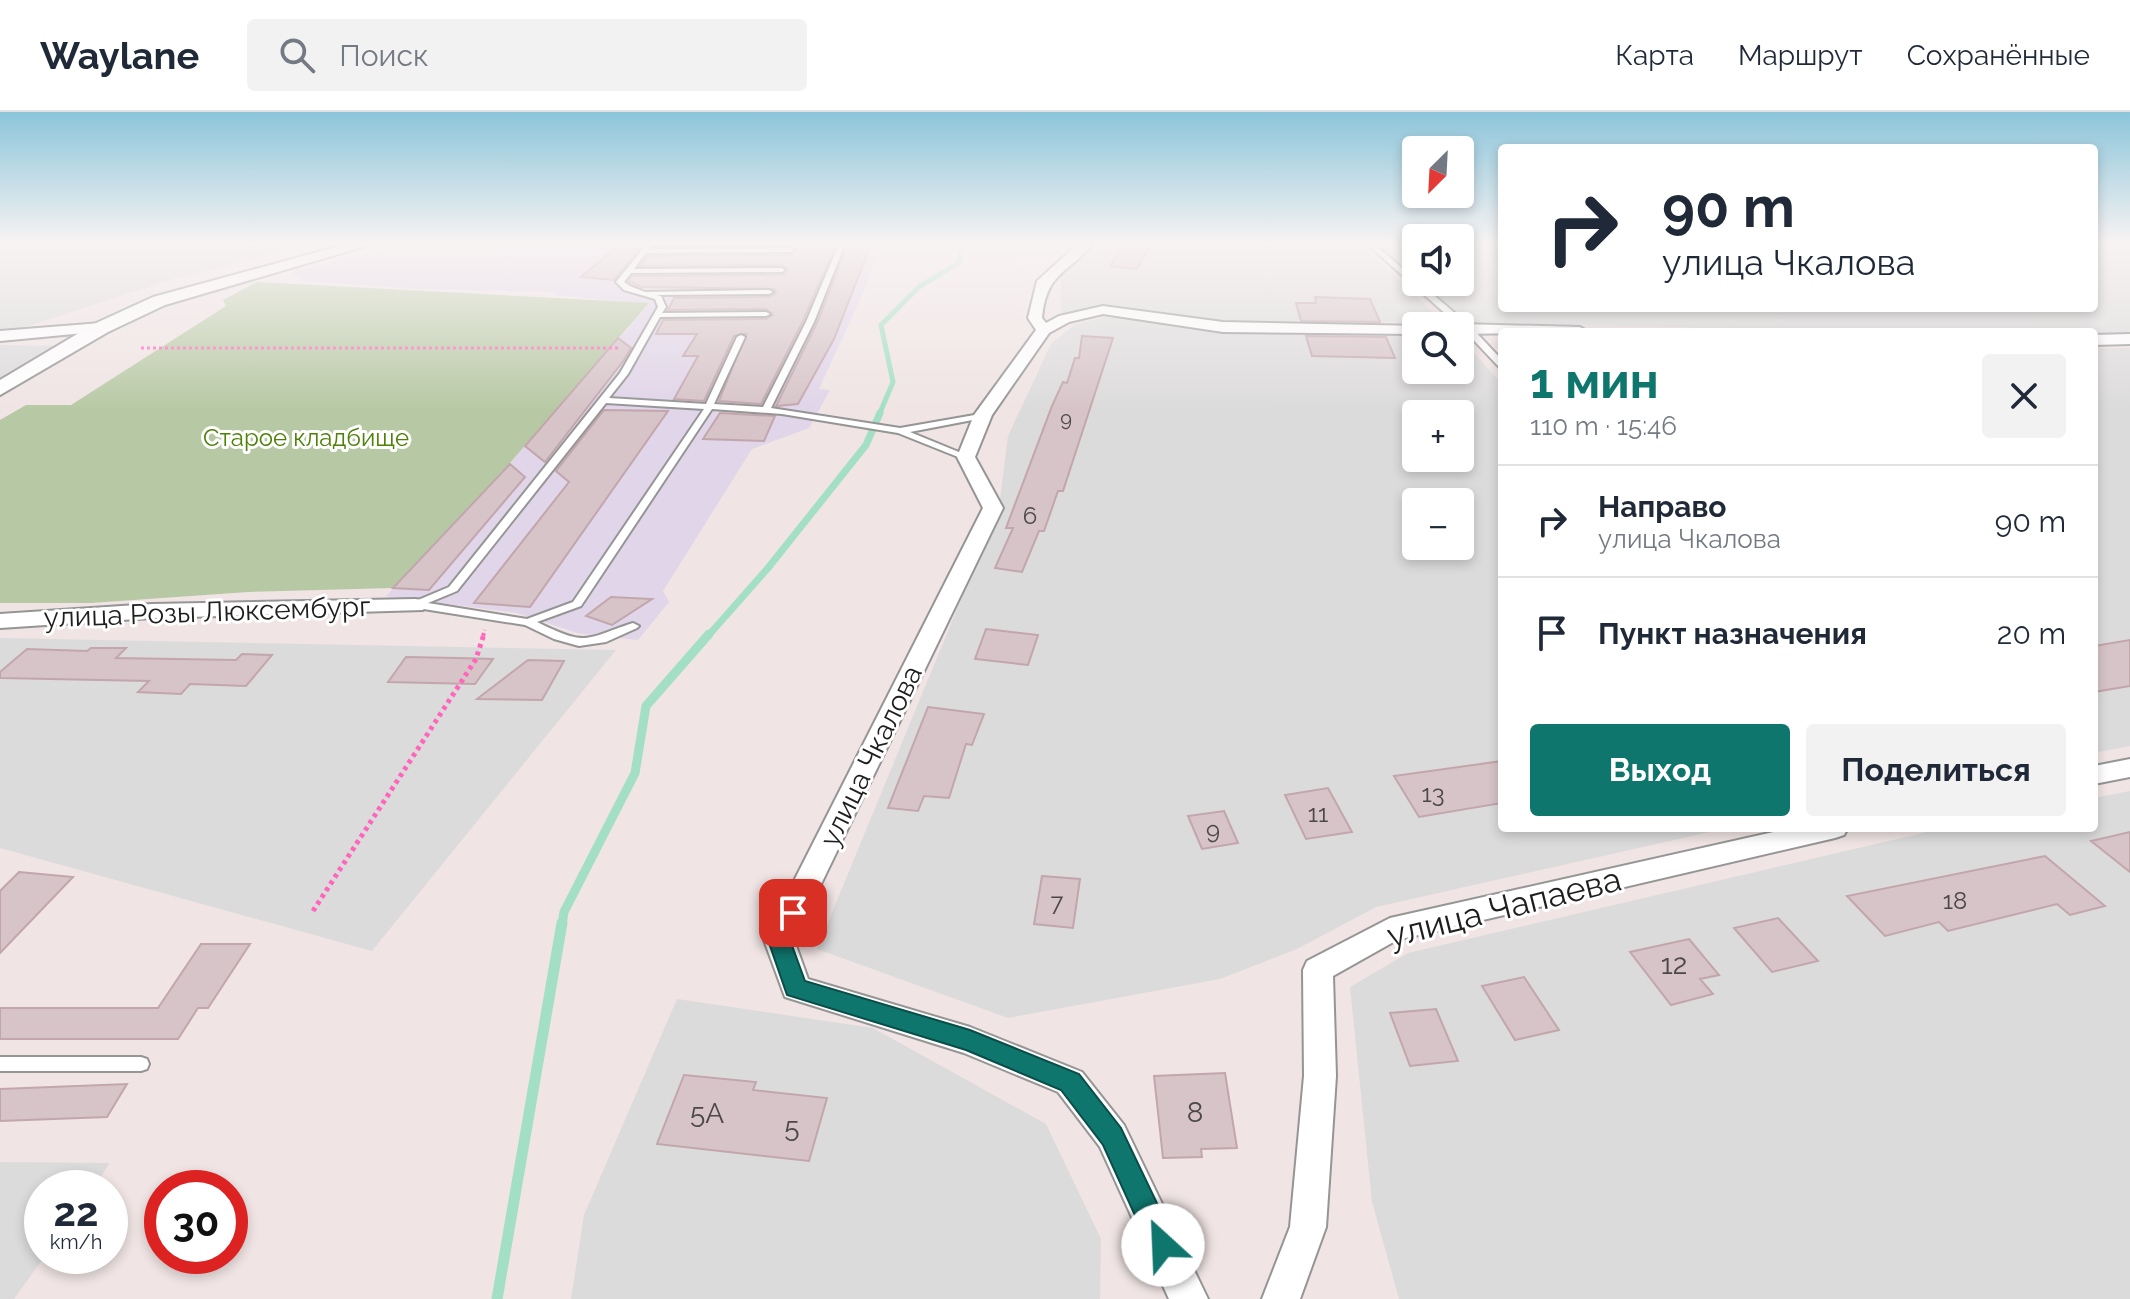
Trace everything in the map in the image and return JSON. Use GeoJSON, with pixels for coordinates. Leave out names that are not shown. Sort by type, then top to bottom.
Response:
{"type":"FeatureCollection","features":[{"type":"Feature","properties":{"kind":"street"},"geometry":{"type":"LineString","coordinates":[[0,389],[101,328],[167,299]]}},
{"type":"Feature","properties":{"kind":"street"},"geometry":{"type":"LineString","coordinates":[[1035,299],[1035,318],[1054,324],[1103,310],[1223,327],[1402,329]]}},
{"type":"Feature","properties":{"kind":"street"},"geometry":{"type":"LineString","coordinates":[[966,457],[983,415],[1054,324]]}},
{"type":"Feature","properties":{"kind":"street"},"geometry":{"type":"LineString","coordinates":[[0,336],[101,328]]}},
{"type":"Feature","properties":{"kind":"street"},"geometry":{"type":"LineString","coordinates":[[1474,329],[1498,330]]}},
{"type":"Feature","properties":{"kind":"street"},"geometry":{"type":"LineString","coordinates":[[2098,340],[2130,339]]}},
{"type":"Feature","properties":{"kind":"street","name":"улица Чкалова"},"geometry":{"type":"LineString","coordinates":[[966,457],[993,508],[779,940],[796,988],[970,1041],[1070,1082],[1112,1136],[1189,1299]]}},
{"type":"Feature","properties":{"kind":"street","name":"улица Розы Люксембург"},"geometry":{"type":"LineString","coordinates":[[0,621],[152,611],[415,605]]}},
{"type":"Feature","properties":{"kind":"street"},"geometry":{"type":"LineString","coordinates":[[2098,774],[2130,768]]}},
{"type":"Feature","properties":{"kind":"street","name":"улица Чапаева"},"geometry":{"type":"LineString","coordinates":[[1281,1299],[1308,1227],[1320,1076],[1318,970],[1390,930],[1818,832]]}},
{"type":"Feature","properties":{"kind":"lane"},"geometry":{"type":"LineString","coordinates":[[415,605],[453,589],[604,400],[658,315],[662,307],[659,299]]}},
{"type":"Feature","properties":{"kind":"lane"},"geometry":{"type":"LineString","coordinates":[[766,410],[819,299]]}},
{"type":"Feature","properties":{"kind":"lane"},"geometry":{"type":"LineString","coordinates":[[658,315],[766,314]]}},
{"type":"Feature","properties":{"kind":"lane"},"geometry":{"type":"LineString","coordinates":[[528,622],[577,604],[709,407],[741,337]]}},
{"type":"Feature","properties":{"kind":"lane"},"geometry":{"type":"LineString","coordinates":[[1474,338],[1498,361]]}},
{"type":"Feature","properties":{"kind":"lane"},"geometry":{"type":"LineString","coordinates":[[604,400],[766,410],[900,431],[966,457]]}},
{"type":"Feature","properties":{"kind":"lane"},"geometry":{"type":"LineString","coordinates":[[900,431],[983,415]]}},
{"type":"Feature","properties":{"kind":"lane"},"geometry":{"type":"LineString","coordinates":[[415,605],[528,622],[574,645],[601,642],[633,626]]}},
{"type":"Feature","properties":{"kind":"lane"},"geometry":{"type":"LineString","coordinates":[[0,1064],[141,1064]]}},
{"type":"Feature","properties":{"kind":"path"},"geometry":{"type":"LineString","coordinates":[[141,348],[639,348]]}},
{"type":"Feature","properties":{"kind":"path"},"geometry":{"type":"LineString","coordinates":[[313,911],[476,659],[484,632],[498,617]]}},
{"type":"Feature","properties":{"kind":"shaded area"},"geometry":{"type":"Polygon","coordinates":[[[0,299],[110,299],[16,330],[0,329],[0,299]]]}},
{"type":"Feature","properties":{"kind":"shaded area"},"geometry":{"type":"Polygon","coordinates":[[[601,299],[860,299],[819,389],[830,390],[809,428],[752,449],[663,591],[669,602],[638,640],[577,633],[517,613],[386,596],[463,517],[649,304],[601,299]]]}},
{"type":"Feature","properties":{"kind":"shaded area"},"geometry":{"type":"Polygon","coordinates":[[[1061,299],[1419,299],[1432,312],[1402,312],[1402,322],[1224,320],[1104,304],[1061,313],[1061,299]]]}},
{"type":"Feature","properties":{"kind":"shaded area"},"geometry":{"type":"Polygon","coordinates":[[[1436,299],[1498,299],[1498,312],[2098,312],[2098,299],[2130,299],[2130,335],[2098,334],[2098,328],[1740,328],[1474,323],[1474,312],[1449,312],[1436,299]]]}},
{"type":"Feature","properties":{"kind":"shaded area"},"geometry":{"type":"Polygon","coordinates":[[[1105,317],[1222,328],[1402,334],[1402,384],[1474,384],[1474,353],[1498,380],[1498,832],[1710,832],[1376,907],[1297,949],[1220,979],[1008,1018],[817,949],[999,507],[1008,436],[1051,344],[1076,324],[1105,317]]]}},
{"type":"Feature","properties":{"kind":"shaded area"},"geometry":{"type":"Polygon","coordinates":[[[0,345],[60,346],[0,381],[0,345]]]}},
{"type":"Feature","properties":{"kind":"shaded area"},"geometry":{"type":"Polygon","coordinates":[[[2098,348],[2130,348],[2130,746],[2098,752],[2098,348]]]}},
{"type":"Feature","properties":{"kind":"shaded area"},"geometry":{"type":"Polygon","coordinates":[[[0,638],[616,650],[372,951],[0,848],[0,638]]]}},
{"type":"Feature","properties":{"kind":"shaded area"},"geometry":{"type":"Polygon","coordinates":[[[2130,791],[2130,1299],[1399,1299],[1372,1202],[1350,987],[1408,953],[1927,832],[2098,832],[2098,797],[2130,791]]]}},
{"type":"Feature","properties":{"kind":"shaded area"},"geometry":{"type":"Polygon","coordinates":[[[677,999],[873,1028],[1046,1124],[1101,1239],[1100,1299],[571,1299],[584,1215],[677,999]]]}},
{"type":"Feature","properties":{"kind":"shaded area"},"geometry":{"type":"Polygon","coordinates":[[[0,1162],[110,1163],[105,1170],[24,1170],[24,1274],[32,1274],[14,1299],[0,1299],[0,1162]]]}},
{"type":"Feature","properties":{"kind":"green space","name":"Старое кладбище"},"geometry":{"type":"Polygon","coordinates":[[[582,299],[649,303],[463,517],[393,588],[248,592],[91,603],[0,603],[0,420],[26,405],[71,405],[226,306],[223,300],[582,299]]]}},
{"type":"Feature","properties":{"kind":"building"},"geometry":{"type":"Polygon","coordinates":[[[673,299],[812,299],[761,404],[719,401],[746,334],[734,336],[704,401],[674,399],[698,356],[683,356],[697,334],[656,334],[663,320],[766,319],[773,315],[766,309],[668,310],[673,299]]]}},
{"type":"Feature","properties":{"kind":"building"},"geometry":{"type":"Polygon","coordinates":[[[826,299],[849,299],[834,339],[798,404],[776,406],[826,299]]]}},
{"type":"Feature","properties":{"kind":"building"},"geometry":{"type":"Polygon","coordinates":[[[1315,299],[1370,299],[1380,322],[1301,321],[1296,303],[1316,303],[1315,299]]]}},
{"type":"Feature","properties":{"kind":"building"},"geometry":{"type":"Polygon","coordinates":[[[1082,336],[1113,338],[1063,491],[1058,491],[1044,531],[1039,531],[1022,572],[995,568],[1013,528],[1006,528],[1052,406],[1063,382],[1067,383],[1075,358],[1079,358],[1082,336]]]}},
{"type":"Feature","properties":{"kind":"building"},"geometry":{"type":"Polygon","coordinates":[[[1306,336],[1386,337],[1395,358],[1312,356],[1306,336]]]}},
{"type":"Feature","properties":{"kind":"building"},"geometry":{"type":"Polygon","coordinates":[[[618,338],[631,348],[624,360],[545,462],[525,446],[618,338]]]}},
{"type":"Feature","properties":{"kind":"building"},"geometry":{"type":"Polygon","coordinates":[[[604,410],[668,411],[530,607],[474,603],[569,482],[556,471],[604,410]]]}},
{"type":"Feature","properties":{"kind":"building"},"geometry":{"type":"Polygon","coordinates":[[[720,413],[775,416],[764,441],[703,439],[720,413]]]}},
{"type":"Feature","properties":{"kind":"building"},"geometry":{"type":"Polygon","coordinates":[[[510,464],[525,477],[429,590],[393,588],[510,464]]]}},
{"type":"Feature","properties":{"kind":"building"},"geometry":{"type":"Polygon","coordinates":[[[611,597],[652,599],[612,625],[586,616],[611,597]]]}},
{"type":"Feature","properties":{"kind":"building"},"geometry":{"type":"Polygon","coordinates":[[[986,629],[1038,635],[1028,665],[975,659],[986,629]]]}},
{"type":"Feature","properties":{"kind":"building"},"geometry":{"type":"Polygon","coordinates":[[[2130,640],[2130,686],[2098,691],[2098,645],[2130,640]]]}},
{"type":"Feature","properties":{"kind":"building"},"geometry":{"type":"Polygon","coordinates":[[[91,648],[126,648],[116,658],[236,660],[242,654],[272,655],[246,686],[190,684],[181,694],[138,692],[149,681],[0,678],[0,672],[27,649],[87,651],[91,648]]]}},
{"type":"Feature","properties":{"kind":"building"},"geometry":{"type":"Polygon","coordinates":[[[406,657],[493,659],[475,684],[388,682],[406,657]]]}},
{"type":"Feature","properties":{"kind":"building"},"geometry":{"type":"Polygon","coordinates":[[[528,660],[564,661],[542,700],[477,699],[528,660]]]}},
{"type":"Feature","properties":{"kind":"building"},"geometry":{"type":"Polygon","coordinates":[[[928,707],[984,714],[972,745],[966,744],[949,798],[924,796],[918,811],[888,808],[928,707]]]}},
{"type":"Feature","properties":{"kind":"building"},"geometry":{"type":"Polygon","coordinates":[[[1498,762],[1498,804],[1419,817],[1394,776],[1498,762]]]}},
{"type":"Feature","properties":{"kind":"building"},"geometry":{"type":"Polygon","coordinates":[[[1328,788],[1352,832],[1306,839],[1285,795],[1328,788]]]}},
{"type":"Feature","properties":{"kind":"building"},"geometry":{"type":"Polygon","coordinates":[[[1224,811],[1238,843],[1202,849],[1188,816],[1224,811]]]}},
{"type":"Feature","properties":{"kind":"building"},"geometry":{"type":"Polygon","coordinates":[[[2130,832],[2130,872],[2091,841],[2130,832]]]}},
{"type":"Feature","properties":{"kind":"building"},"geometry":{"type":"Polygon","coordinates":[[[2045,856],[2105,906],[2070,915],[2057,904],[1948,931],[1939,922],[1885,936],[1847,896],[2045,856]]]}},
{"type":"Feature","properties":{"kind":"building"},"geometry":{"type":"Polygon","coordinates":[[[19,872],[73,877],[0,953],[0,891],[19,872]]]}},
{"type":"Feature","properties":{"kind":"building"},"geometry":{"type":"Polygon","coordinates":[[[1042,876],[1080,879],[1073,928],[1034,924],[1042,876]]]}},
{"type":"Feature","properties":{"kind":"building"},"geometry":{"type":"Polygon","coordinates":[[[1778,918],[1818,961],[1772,972],[1734,928],[1778,918]]]}},
{"type":"Feature","properties":{"kind":"building"},"geometry":{"type":"Polygon","coordinates":[[[1689,939],[1719,975],[1700,979],[1713,994],[1671,1005],[1630,952],[1689,939]]]}},
{"type":"Feature","properties":{"kind":"building"},"geometry":{"type":"Polygon","coordinates":[[[201,944],[250,944],[208,1008],[198,1008],[178,1039],[0,1039],[0,1008],[158,1008],[201,944]]]}},
{"type":"Feature","properties":{"kind":"building"},"geometry":{"type":"Polygon","coordinates":[[[1524,977],[1559,1030],[1515,1040],[1482,986],[1524,977]]]}},
{"type":"Feature","properties":{"kind":"building"},"geometry":{"type":"Polygon","coordinates":[[[1436,1009],[1458,1061],[1410,1066],[1390,1013],[1436,1009]]]}},
{"type":"Feature","properties":{"kind":"building"},"geometry":{"type":"Polygon","coordinates":[[[1225,1073],[1237,1148],[1201,1149],[1202,1157],[1163,1158],[1154,1076],[1225,1073]]]}},
{"type":"Feature","properties":{"kind":"building"},"geometry":{"type":"Polygon","coordinates":[[[684,1075],[756,1082],[753,1090],[827,1098],[809,1161],[657,1144],[684,1075]]]}},
{"type":"Feature","properties":{"kind":"building"},"geometry":{"type":"Polygon","coordinates":[[[127,1084],[107,1117],[0,1121],[0,1089],[127,1084]]]}},
{"type":"Feature","properties":{"kind":"waterway"},"geometry":{"type":"LineString","coordinates":[[879,415],[893,382],[881,325],[907,299]]}},
{"type":"Feature","properties":{"kind":"waterway"},"geometry":{"type":"LineString","coordinates":[[708,636],[768,568],[866,445],[880,413]]}},
{"type":"Feature","properties":{"kind":"waterway"},"geometry":{"type":"LineString","coordinates":[[562,925],[564,912],[635,773],[646,706],[709,634]]}},
{"type":"Feature","properties":{"kind":"waterway"},"geometry":{"type":"LineString","coordinates":[[497,1299],[562,923]]}},
{"type":"Feature","properties":{"kind":"route"},"geometry":{"type":"LineString","coordinates":[[793,913],[779,940],[796,988],[970,1041],[1070,1082],[1112,1136],[1163,1245]]}}]}
